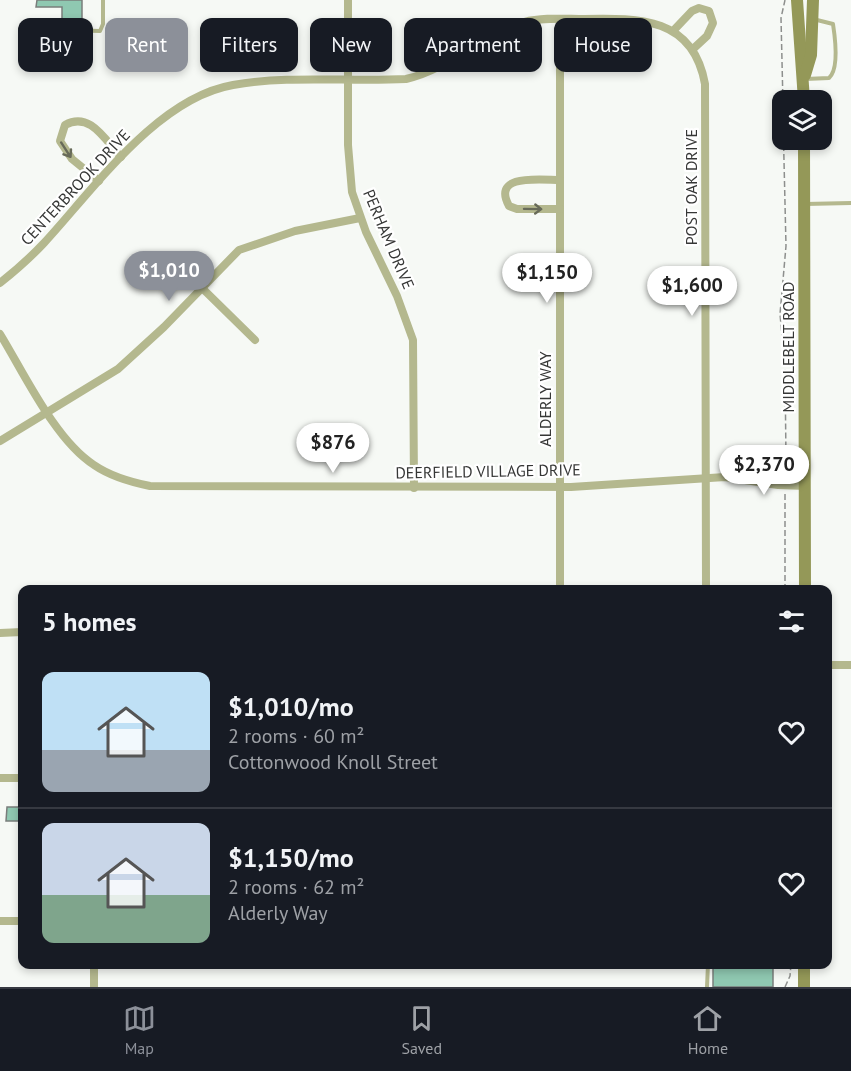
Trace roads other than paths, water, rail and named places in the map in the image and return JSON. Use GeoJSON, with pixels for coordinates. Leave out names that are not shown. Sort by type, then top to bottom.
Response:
{"type":"FeatureCollection","features":[{"type":"Feature","properties":{"kind":"street","name":"PERHAM DRIVE"},"geometry":{"type":"LineString","coordinates":[[348,0],[349,171],[354,202],[360,218],[397,296],[413,340],[414,488]]}},
{"type":"Feature","properties":{"kind":"street"},"geometry":{"type":"LineString","coordinates":[[796,0],[804,90]]}},
{"type":"Feature","properties":{"kind":"street"},"geometry":{"type":"LineString","coordinates":[[804,79],[811,55],[813,0]]}},
{"type":"Feature","properties":{"kind":"street"},"geometry":{"type":"LineString","coordinates":[[673,31],[692,11],[699,8],[710,11],[713,23],[707,36],[693,49]]}},
{"type":"Feature","properties":{"kind":"street","name":"CENTERBROOK DRIVE"},"geometry":{"type":"LineString","coordinates":[[0,283],[43,245],[121,157],[174,110],[200,96],[230,85],[262,81],[405,80],[423,75],[525,22],[554,20]]}},
{"type":"Feature","properties":{"kind":"street","name":"CENTERBROOK DRIVE"},"geometry":{"type":"LineString","coordinates":[[652,23],[673,31],[686,40]]}},
{"type":"Feature","properties":{"kind":"street","name":"POST OAK DRIVE"},"geometry":{"type":"LineString","coordinates":[[686,40],[702,69],[706,109],[706,585]]}},
{"type":"Feature","properties":{"kind":"street","name":"ALDERLY WAY"},"geometry":{"type":"LineString","coordinates":[[560,72],[560,585]]}},
{"type":"Feature","properties":{"kind":"street"},"geometry":{"type":"LineString","coordinates":[[99,181],[64,150],[60,141],[65,125],[81,120],[90,123],[121,157]]}},
{"type":"Feature","properties":{"kind":"street","name":"MIDDLEBELT ROAD"},"geometry":{"type":"LineString","coordinates":[[804,150],[805,585]]}},
{"type":"Feature","properties":{"kind":"street"},"geometry":{"type":"LineString","coordinates":[[560,180],[516,181],[509,184],[505,190],[505,198],[509,206],[517,209],[560,210]]}},
{"type":"Feature","properties":{"kind":"street"},"geometry":{"type":"LineString","coordinates":[[0,441],[118,369],[164,327],[239,250],[263,239],[360,218]]}},
{"type":"Feature","properties":{"kind":"street"},"geometry":{"type":"LineString","coordinates":[[201,287],[255,340]]}},
{"type":"Feature","properties":{"kind":"street","name":"DEERFIELD VILLAGE DRIVE"},"geometry":{"type":"LineString","coordinates":[[0,334],[47,411],[74,448],[92,465],[131,482],[150,486],[560,487],[725,477],[760,470],[805,468]]}},
{"type":"Feature","properties":{"kind":"street","name":"DEERFIELD VILLAGE DRIVE"},"geometry":{"type":"LineString","coordinates":[[725,477],[806,486]]}},
{"type":"Feature","properties":{"kind":"street"},"geometry":{"type":"LineString","coordinates":[[0,633],[18,632]]}},
{"type":"Feature","properties":{"kind":"street"},"geometry":{"type":"LineString","coordinates":[[832,665],[851,665]]}},
{"type":"Feature","properties":{"kind":"street"},"geometry":{"type":"LineString","coordinates":[[0,778],[18,778]]}},
{"type":"Feature","properties":{"kind":"street"},"geometry":{"type":"LineString","coordinates":[[0,921],[18,921]]}},
{"type":"Feature","properties":{"kind":"street"},"geometry":{"type":"LineString","coordinates":[[94,969],[94,987]]}},
{"type":"Feature","properties":{"kind":"street"},"geometry":{"type":"LineString","coordinates":[[804,969],[804,987]]}},
{"type":"Feature","properties":{"kind":"lane"},"geometry":{"type":"LineString","coordinates":[[93,31],[100,31],[103,24],[103,0]]}},
{"type":"Feature","properties":{"kind":"lane"},"geometry":{"type":"LineString","coordinates":[[804,79],[829,78],[834,66],[833,24],[812,19]]}},
{"type":"Feature","properties":{"kind":"lane"},"geometry":{"type":"LineString","coordinates":[[804,204],[851,203]]}},
{"type":"Feature","properties":{"kind":"lane"},"geometry":{"type":"LineString","coordinates":[[707,987],[708,969]]}}]}
